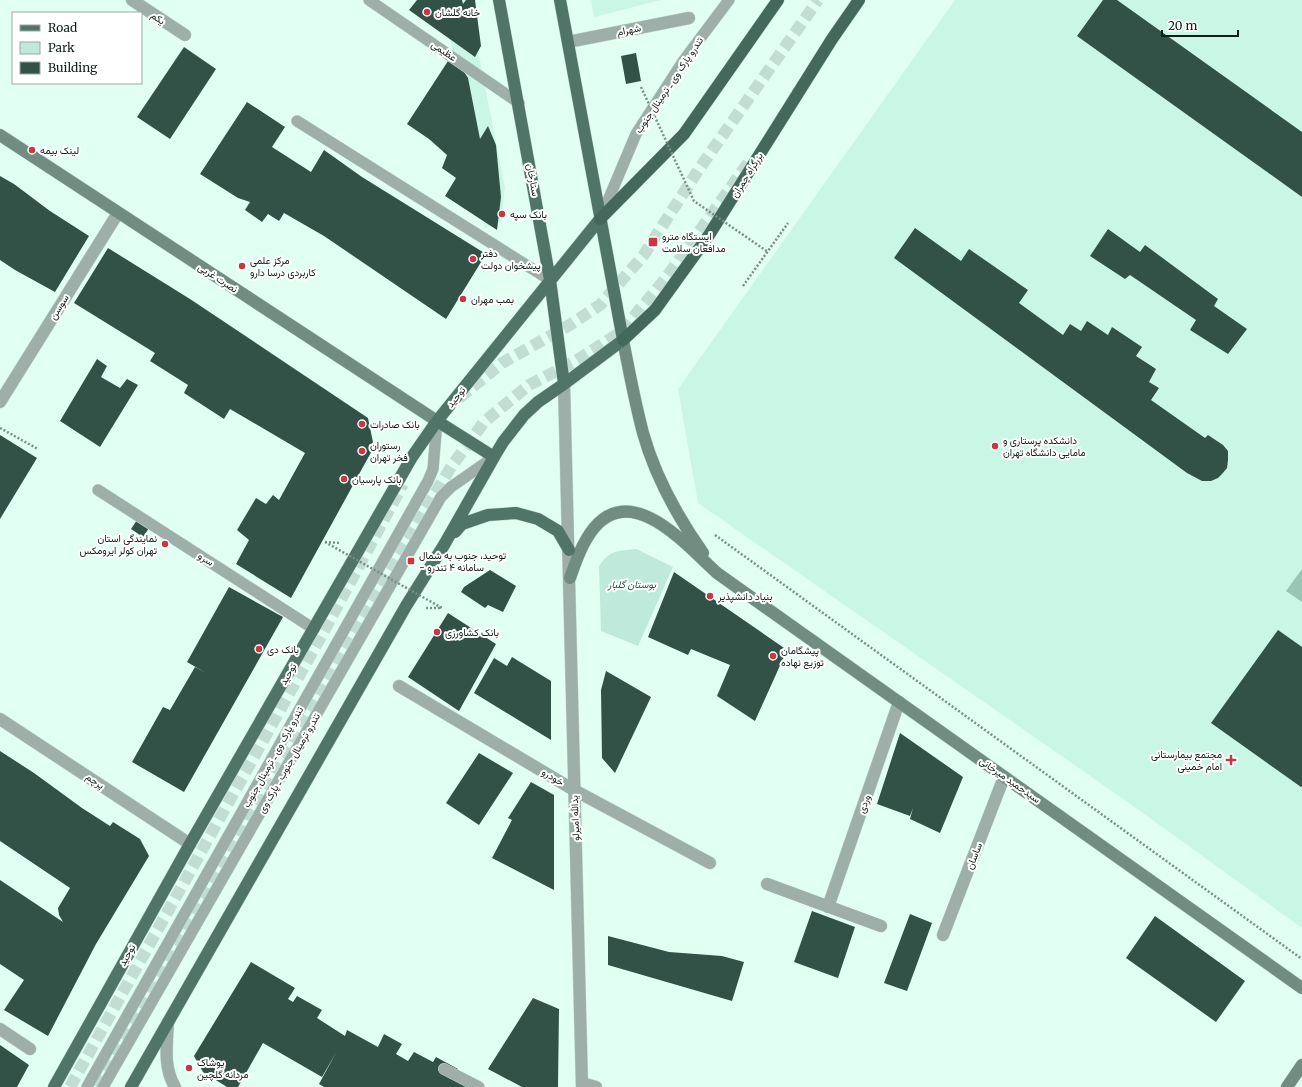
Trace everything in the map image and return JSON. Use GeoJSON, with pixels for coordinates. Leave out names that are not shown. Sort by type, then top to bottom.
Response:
{"type":"FeatureCollection","features":[{"type":"Feature","properties":{"kind":"highway"},"geometry":{"type":"LineString","coordinates":[[600,219],[684,134],[778,0]]}},
{"type":"Feature","properties":{"kind":"highway","name":"بزرگراه چمران"},"geometry":{"type":"LineString","coordinates":[[623,340],[655,310],[705,241],[858,0]]}},
{"type":"Feature","properties":{"kind":"main road","name":"ستارخان"},"geometry":{"type":"LineString","coordinates":[[499,0],[519,103],[550,280],[564,384]]}},
{"type":"Feature","properties":{"kind":"main road"},"geometry":{"type":"LineString","coordinates":[[560,0],[623,340],[643,433],[654,466],[681,520],[717,573]]}},
{"type":"Feature","properties":{"kind":"main road","name":"نصرت غربی"},"geometry":{"type":"LineString","coordinates":[[0,135],[437,421]]}},
{"type":"Feature","properties":{"kind":"main road","name":"توحید"},"geometry":{"type":"LineString","coordinates":[[54,1087],[190,844],[412,457],[437,421],[600,219]]}},
{"type":"Feature","properties":{"kind":"main road"},"geometry":{"type":"LineString","coordinates":[[131,1087],[406,606],[444,545],[503,442],[524,415],[538,402],[623,340]]}},
{"type":"Feature","properties":{"kind":"main road"},"geometry":{"type":"LineString","coordinates":[[437,421],[494,457]]}},
{"type":"Feature","properties":{"kind":"main road"},"geometry":{"type":"LineString","coordinates":[[570,578],[581,548],[594,528],[604,519],[615,513],[624,512],[633,512],[652,518],[667,527],[717,573]]}},
{"type":"Feature","properties":{"kind":"main road"},"geometry":{"type":"LineString","coordinates":[[444,545],[462,524],[488,515],[516,513],[538,519],[558,532],[569,550]]}},
{"type":"Feature","properties":{"kind":"main road","name":"سیدحمید میرخانی"},"geometry":{"type":"LineString","coordinates":[[717,573],[1302,988]]}},
{"type":"Feature","properties":{"kind":"main road"},"geometry":{"type":"LineString","coordinates":[[1287,1087],[1302,1065]]}},
{"type":"Feature","properties":{"kind":"street","name":"یکم"},"geometry":{"type":"LineString","coordinates":[[132,0],[185,35]]}},
{"type":"Feature","properties":{"kind":"street","name":"شهرام"},"geometry":{"type":"LineString","coordinates":[[568,42],[689,18]]}},
{"type":"Feature","properties":{"kind":"street","name":"سوسن"},"geometry":{"type":"LineString","coordinates":[[0,402],[118,212]]}},
{"type":"Feature","properties":{"kind":"street","name":"یدالله امیرلو"},"geometry":{"type":"LineString","coordinates":[[564,384],[582,1085]]}},
{"type":"Feature","properties":{"kind":"street","name":"خودرو"},"geometry":{"type":"LineString","coordinates":[[399,686],[574,790],[710,864]]}},
{"type":"Feature","properties":{"kind":"street","name":"وردی"},"geometry":{"type":"LineString","coordinates":[[828,907],[899,702]]}},
{"type":"Feature","properties":{"kind":"street","name":"پرچم"},"geometry":{"type":"LineString","coordinates":[[0,719],[190,844]]}},
{"type":"Feature","properties":{"kind":"street","name":"ساسان"},"geometry":{"type":"LineString","coordinates":[[943,935],[1004,776]]}},
{"type":"Feature","properties":{"kind":"street"},"geometry":{"type":"LineString","coordinates":[[767,884],[880,926]]}},
{"type":"Feature","properties":{"kind":"street"},"geometry":{"type":"LineString","coordinates":[[168,1022],[166,1064],[175,1087]]}},
{"type":"Feature","properties":{"kind":"street"},"geometry":{"type":"LineString","coordinates":[[0,1029],[30,1049]]}},
{"type":"Feature","properties":{"kind":"street"},"geometry":{"type":"LineString","coordinates":[[582,1085],[596,1087]]}},
{"type":"Feature","properties":{"kind":"lane","name":"عظیمی"},"geometry":{"type":"LineString","coordinates":[[369,0],[519,103]]}},
{"type":"Feature","properties":{"kind":"lane","name":"تندرو پارک وی ـ ترمینال جنوب"},"geometry":{"type":"LineString","coordinates":[[600,219],[636,134],[684,60],[729,0]]}},
{"type":"Feature","properties":{"kind":"lane"},"geometry":{"type":"LineString","coordinates":[[297,121],[550,280]]}},
{"type":"Feature","properties":{"kind":"lane","name":"تندرو پارک وی ـ ترمینال جنوب"},"geometry":{"type":"LineString","coordinates":[[87,1087],[428,481],[433,469],[437,421]]}},
{"type":"Feature","properties":{"kind":"lane","name":"تندرو ترمینال جنوب ـ پارک وی"},"geometry":{"type":"LineString","coordinates":[[103,1087],[441,497],[451,487],[494,457]]}},
{"type":"Feature","properties":{"kind":"lane","name":"سرو"},"geometry":{"type":"LineString","coordinates":[[98,490],[314,629]]}},
{"type":"Feature","properties":{"kind":"lane"},"geometry":{"type":"LineString","coordinates":[[444,1069],[479,1087]]}},
{"type":"Feature","properties":{"kind":"path"},"geometry":{"type":"LineString","coordinates":[[641,87],[694,201],[768,252]]}},
{"type":"Feature","properties":{"kind":"path"},"geometry":{"type":"LineString","coordinates":[[743,286],[788,223]]}},
{"type":"Feature","properties":{"kind":"path"},"geometry":{"type":"LineString","coordinates":[[0,428],[38,449]]}},
{"type":"Feature","properties":{"kind":"path"},"geometry":{"type":"LineString","coordinates":[[711,532],[1302,959]]}},
{"type":"Feature","properties":{"kind":"path"},"geometry":{"type":"LineString","coordinates":[[325,542],[442,608]]}},
{"type":"Feature","properties":{"kind":"shaded area"},"geometry":{"type":"Polygon","coordinates":[[[443,0],[468,0],[505,188],[501,222],[485,228],[443,0]]]}},
{"type":"Feature","properties":{"kind":"shaded area"},"geometry":{"type":"Polygon","coordinates":[[[591,0],[661,0],[594,17],[591,0]]]}},
{"type":"Feature","properties":{"kind":"shaded area","name":"دانشکده پرستاری و مامایی دانشگاه تهران"},"geometry":{"type":"Polygon","coordinates":[[[955,0],[1302,0],[1302,928],[1129,803],[698,503],[678,389],[955,0]]]}},
{"type":"Feature","properties":{"kind":"shaded area"},"geometry":{"type":"Polygon","coordinates":[[[1302,569],[1302,602],[1286,591],[1302,569]]]}},
{"type":"Feature","properties":{"kind":"green space","name":"بوستان گلبار"},"geometry":{"type":"Polygon","coordinates":[[[636,549],[673,567],[638,646],[601,631],[599,566],[607,557],[615,552],[636,549]]]}},
{"type":"Feature","properties":{"kind":"building"},"geometry":{"type":"Polygon","coordinates":[[[417,0],[462,0],[463,4],[466,0],[475,0],[481,46],[475,57],[409,10],[417,0]]]}},
{"type":"Feature","properties":{"kind":"building"},"geometry":{"type":"Polygon","coordinates":[[[1103,0],[1117,0],[1302,132],[1302,197],[1077,36],[1103,0]]]}},
{"type":"Feature","properties":{"kind":"building"},"geometry":{"type":"Polygon","coordinates":[[[184,47],[216,69],[170,139],[137,117],[184,47]]]}},
{"type":"Feature","properties":{"kind":"building"},"geometry":{"type":"Polygon","coordinates":[[[636,53],[641,81],[626,84],[621,56],[636,53]]]}},
{"type":"Feature","properties":{"kind":"building"},"geometry":{"type":"Polygon","coordinates":[[[448,61],[463,70],[468,78],[480,139],[488,126],[496,145],[501,197],[497,230],[445,196],[456,178],[442,168],[447,155],[429,139],[407,124],[448,61]]]}},
{"type":"Feature","properties":{"kind":"building"},"geometry":{"type":"Polygon","coordinates":[[[247,102],[285,127],[272,147],[311,172],[324,150],[362,177],[486,254],[446,319],[324,236],[284,213],[279,221],[268,214],[262,222],[245,210],[250,202],[238,198],[200,174],[247,102]]]}},
{"type":"Feature","properties":{"kind":"building"},"geometry":{"type":"Polygon","coordinates":[[[0,176],[89,236],[55,292],[0,260],[0,176]]]}},
{"type":"Feature","properties":{"kind":"building"},"geometry":{"type":"Polygon","coordinates":[[[915,228],[961,261],[969,249],[1028,290],[1019,303],[1063,335],[1070,324],[1081,331],[1087,321],[1108,335],[1112,327],[1142,347],[1136,356],[1156,369],[1149,382],[1159,388],[1151,400],[1205,438],[1208,435],[1223,445],[1228,451],[1227,468],[1218,478],[1211,481],[1202,481],[1187,473],[894,258],[915,228]]]}},
{"type":"Feature","properties":{"kind":"building"},"geometry":{"type":"Polygon","coordinates":[[[1108,229],[1140,252],[1145,245],[1218,299],[1214,306],[1247,329],[1228,354],[1190,330],[1196,320],[1130,275],[1125,279],[1090,256],[1108,229]]]}},
{"type":"Feature","properties":{"kind":"building"},"geometry":{"type":"Polygon","coordinates":[[[108,248],[190,299],[368,418],[374,447],[291,598],[236,564],[249,540],[237,530],[256,498],[266,504],[273,495],[279,500],[305,453],[230,409],[224,419],[184,393],[188,385],[150,361],[155,353],[74,303],[108,248]]]}},
{"type":"Feature","properties":{"kind":"building"},"geometry":{"type":"Polygon","coordinates":[[[97,359],[107,366],[101,377],[120,388],[127,379],[138,385],[100,447],[60,421],[97,359]]]}},
{"type":"Feature","properties":{"kind":"building"},"geometry":{"type":"Polygon","coordinates":[[[0,435],[37,458],[0,519],[0,435]]]}},
{"type":"Feature","properties":{"kind":"building"},"geometry":{"type":"Polygon","coordinates":[[[139,517],[151,525],[143,537],[131,529],[139,517]]]}},
{"type":"Feature","properties":{"kind":"building"},"geometry":{"type":"Polygon","coordinates":[[[490,570],[516,586],[503,612],[488,605],[485,608],[461,592],[464,587],[490,570]]]}},
{"type":"Feature","properties":{"kind":"building"},"geometry":{"type":"Polygon","coordinates":[[[674,572],[787,650],[755,721],[717,696],[730,665],[691,649],[688,655],[648,637],[674,572]]]}},
{"type":"Feature","properties":{"kind":"building"},"geometry":{"type":"Polygon","coordinates":[[[229,587],[283,617],[184,792],[132,762],[163,707],[170,710],[195,667],[206,673],[187,662],[229,587]]]}},
{"type":"Feature","properties":{"kind":"building"},"geometry":{"type":"Polygon","coordinates":[[[448,613],[496,644],[459,711],[408,677],[448,613]]]}},
{"type":"Feature","properties":{"kind":"building"},"geometry":{"type":"Polygon","coordinates":[[[1278,630],[1302,647],[1301,787],[1211,723],[1278,630]]]}},
{"type":"Feature","properties":{"kind":"building"},"geometry":{"type":"Polygon","coordinates":[[[512,657],[551,681],[551,740],[474,693],[494,658],[507,666],[512,657]]]}},
{"type":"Feature","properties":{"kind":"building"},"geometry":{"type":"Polygon","coordinates":[[[606,671],[651,697],[615,773],[602,758],[601,690],[606,671]]]}},
{"type":"Feature","properties":{"kind":"building"},"geometry":{"type":"Polygon","coordinates":[[[900,733],[963,777],[940,833],[910,819],[913,808],[910,816],[877,804],[900,733]]]}},
{"type":"Feature","properties":{"kind":"building"},"geometry":{"type":"Polygon","coordinates":[[[0,751],[110,826],[113,822],[140,839],[149,856],[96,944],[48,1036],[4,1010],[24,980],[0,964],[0,880],[63,922],[59,915],[58,908],[70,888],[0,841],[0,751]]]}},
{"type":"Feature","properties":{"kind":"building"},"geometry":{"type":"Polygon","coordinates":[[[479,753],[513,773],[479,825],[446,803],[479,753]]]}},
{"type":"Feature","properties":{"kind":"building"},"geometry":{"type":"Polygon","coordinates":[[[531,782],[554,795],[554,890],[492,858],[512,820],[508,818],[531,782]]]}},
{"type":"Feature","properties":{"kind":"building"},"geometry":{"type":"Polygon","coordinates":[[[812,911],[855,927],[838,978],[794,962],[812,911]]]}},
{"type":"Feature","properties":{"kind":"building"},"geometry":{"type":"Polygon","coordinates":[[[910,914],[932,923],[907,991],[884,983],[910,914]]]}},
{"type":"Feature","properties":{"kind":"building"},"geometry":{"type":"Polygon","coordinates":[[[1155,916],[1245,981],[1216,1022],[1126,958],[1155,916]]]}},
{"type":"Feature","properties":{"kind":"building"},"geometry":{"type":"Polygon","coordinates":[[[608,936],[669,952],[722,956],[744,962],[732,1001],[608,965],[608,936]]]}},
{"type":"Feature","properties":{"kind":"building"},"geometry":{"type":"Polygon","coordinates":[[[251,962],[295,988],[288,999],[293,1002],[297,996],[322,1010],[317,1018],[345,1036],[347,1030],[378,1047],[384,1034],[402,1044],[396,1054],[408,1061],[414,1052],[433,1062],[436,1057],[458,1069],[452,1078],[468,1087],[324,1087],[319,1084],[337,1051],[322,1077],[263,1043],[238,1087],[227,1087],[203,1072],[194,1056],[251,962]]]}},
{"type":"Feature","properties":{"kind":"building"},"geometry":{"type":"Polygon","coordinates":[[[533,998],[559,1009],[558,1087],[522,1087],[488,1069],[533,998]]]}},
{"type":"Feature","properties":{"kind":"building"},"geometry":{"type":"Polygon","coordinates":[[[0,1045],[29,1065],[17,1087],[0,1087],[0,1045]]]}},
{"type":"Feature","properties":{"kind":"tunnel"},"geometry":{"type":"LineString","coordinates":[[459,398],[502,363],[568,326],[600,305],[643,256],[699,169],[818,0]]}},
{"type":"Feature","properties":{"kind":"tunnel"},"geometry":{"type":"LineString","coordinates":[[97,1087],[386,576],[451,467],[484,422],[529,385],[574,362],[621,332],[666,278],[751,159]]}},
{"type":"Feature","properties":{"kind":"tunnel"},"geometry":{"type":"LineString","coordinates":[[70,1087],[324,631],[403,484]]}},
{"type":"Feature","properties":{"kind":"place","name":"خانه گلشان"},"geometry":{"type":"Point","coordinates":[427,12]}},
{"type":"Feature","properties":{"kind":"place","name":"لینک بیمه"},"geometry":{"type":"Point","coordinates":[32,150]}},
{"type":"Feature","properties":{"kind":"place","name":"بانک سپه"},"geometry":{"type":"Point","coordinates":[502,214]}},
{"type":"Feature","properties":{"kind":"place","name":"ایستگاه مترو مدافعان سلامت"},"geometry":{"type":"Point","coordinates":[653,242]}},
{"type":"Feature","properties":{"kind":"place","name":"دفتر پیشخوان دولت"},"geometry":{"type":"Point","coordinates":[473,259]}},
{"type":"Feature","properties":{"kind":"place","name":"مرکز علمی کاربردی درسا دارو"},"geometry":{"type":"Point","coordinates":[242,266]}},
{"type":"Feature","properties":{"kind":"place","name":"بمب مهران"},"geometry":{"type":"Point","coordinates":[463,299]}},
{"type":"Feature","properties":{"kind":"place","name":"بانک صادرات"},"geometry":{"type":"Point","coordinates":[362,424]}},
{"type":"Feature","properties":{"kind":"place","name":"دانشکده پرستاری و مامایی دانشگاه تهران"},"geometry":{"type":"Point","coordinates":[995,446]}},
{"type":"Feature","properties":{"kind":"place","name":"رستوران فخر تهران"},"geometry":{"type":"Point","coordinates":[362,451]}},
{"type":"Feature","properties":{"kind":"place","name":"بانک پارسیان"},"geometry":{"type":"Point","coordinates":[344,479]}},
{"type":"Feature","properties":{"kind":"place","name":"نمایندگی استان تهران کولر ایرومکس"},"geometry":{"type":"Point","coordinates":[165,544]}},
{"type":"Feature","properties":{"kind":"place","name":"توحید، جنوب به شمال - سامانه ۴ تندرو"},"geometry":{"type":"Point","coordinates":[411,561]}},
{"type":"Feature","properties":{"kind":"place","name":"بنیاد دانشپذیر"},"geometry":{"type":"Point","coordinates":[710,596]}},
{"type":"Feature","properties":{"kind":"place","name":"بانک کشاورزی"},"geometry":{"type":"Point","coordinates":[437,632]}},
{"type":"Feature","properties":{"kind":"place","name":"بانک دی"},"geometry":{"type":"Point","coordinates":[259,649]}},
{"type":"Feature","properties":{"kind":"place","name":"پیشگامان توزیع نهاده"},"geometry":{"type":"Point","coordinates":[773,656]}},
{"type":"Feature","properties":{"kind":"place","name":"مجتمع بیمارستانی امام خمینی"},"geometry":{"type":"Point","coordinates":[1231,760]}},
{"type":"Feature","properties":{"kind":"place","name":"پوشاک مردانه گلچین"},"geometry":{"type":"Point","coordinates":[189,1068]}}]}
